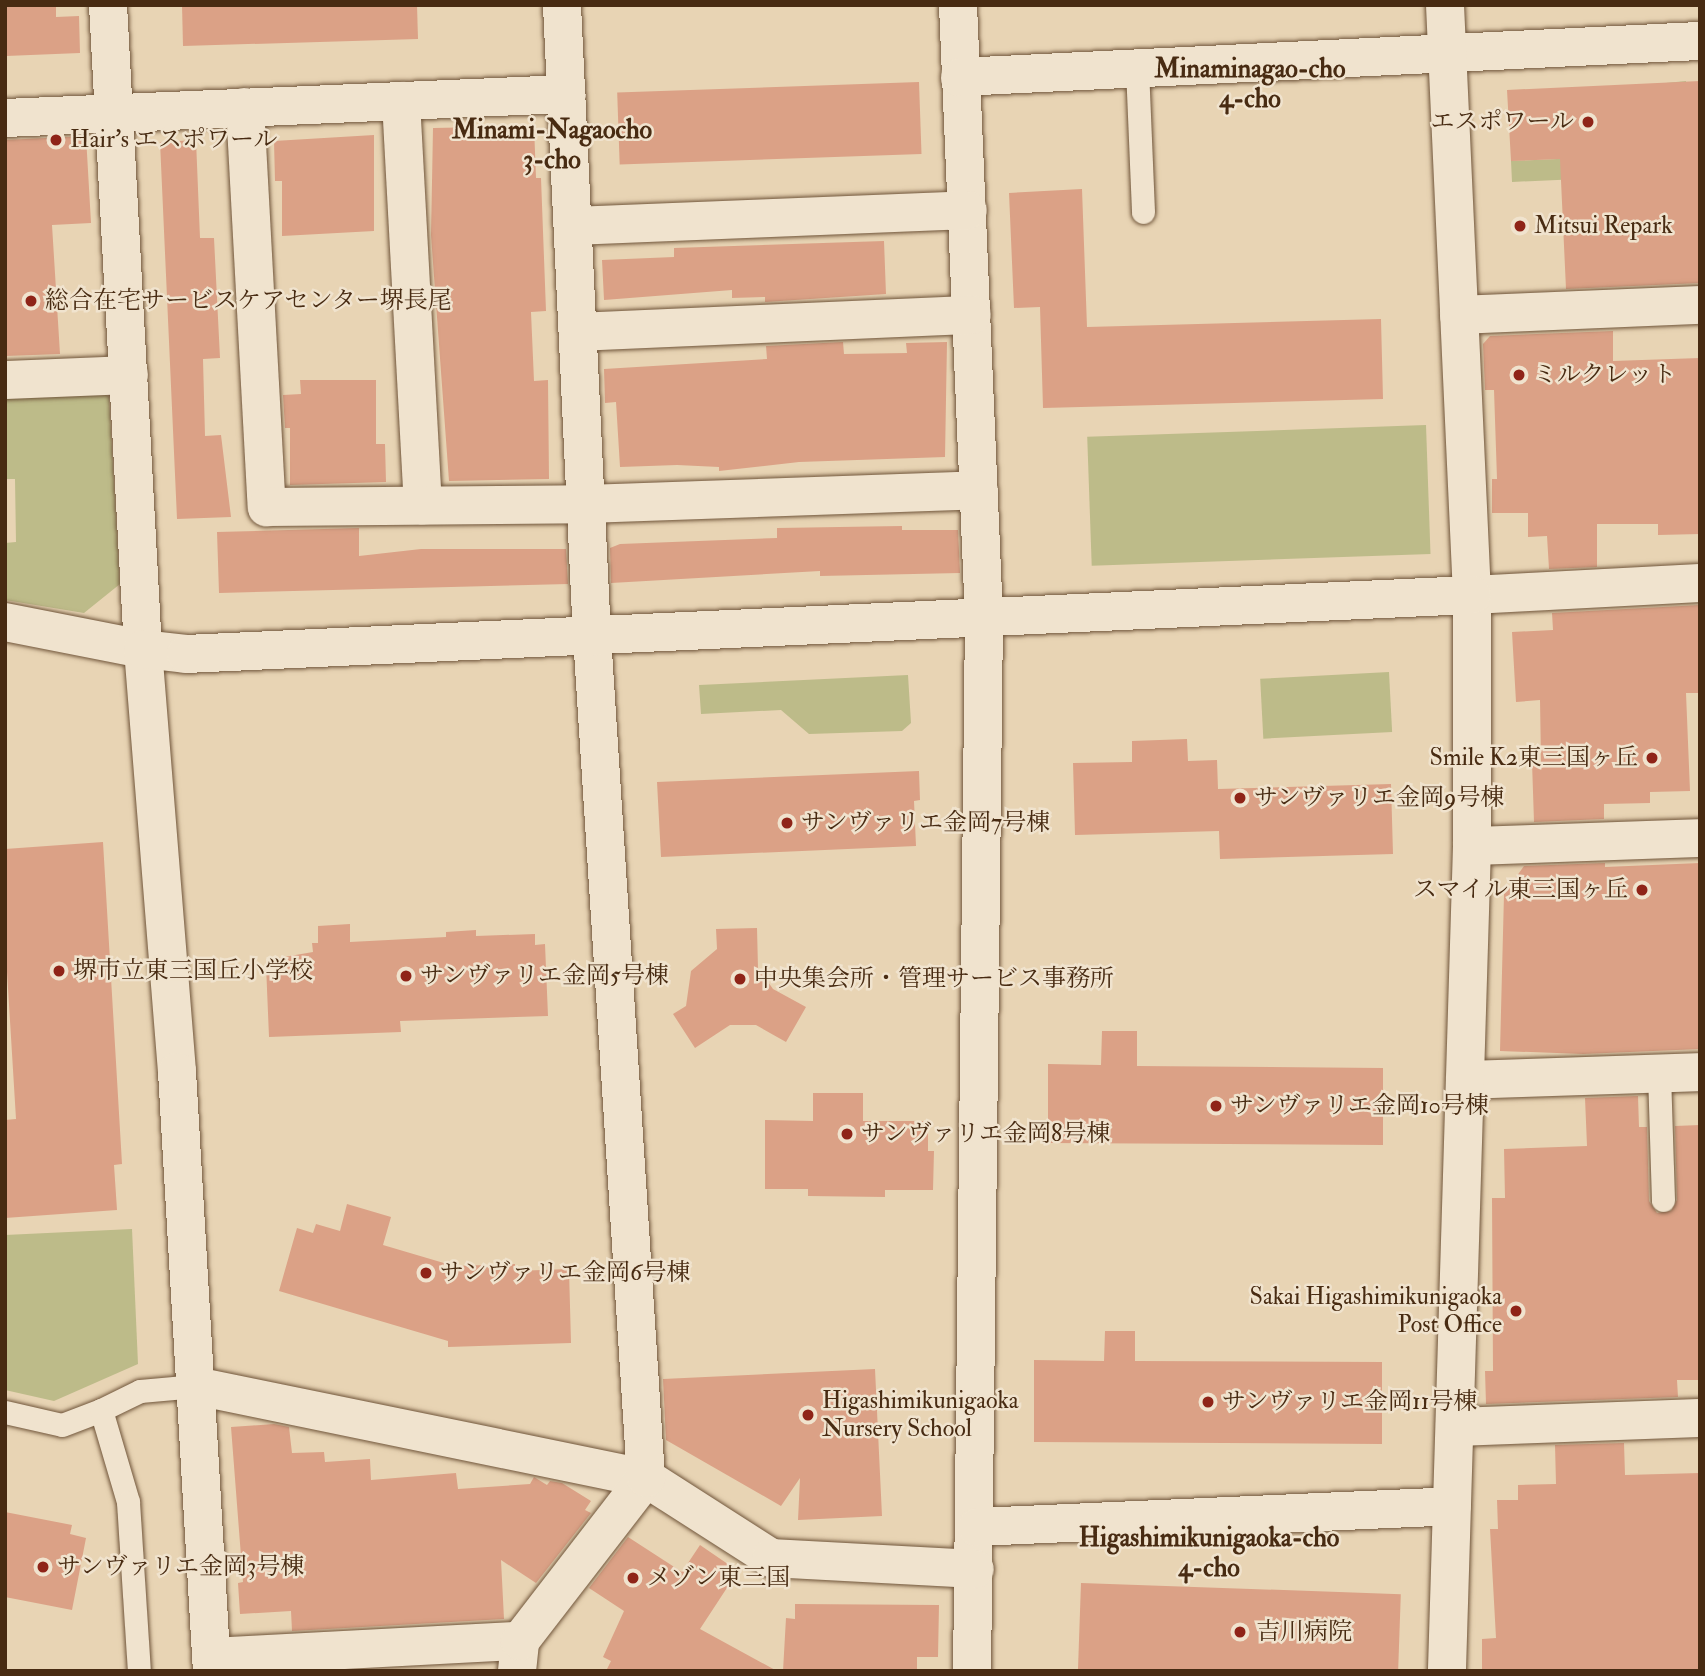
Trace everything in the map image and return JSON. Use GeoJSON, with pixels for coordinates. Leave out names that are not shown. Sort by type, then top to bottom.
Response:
{"type":"FeatureCollection","features":[{"type":"Feature","properties":{"kind":"street"},"geometry":{"type":"LineString","coordinates":[[108,5],[143,649],[196,1386],[211,1664],[518,1656],[646,1478],[592,637],[562,5]]}},
{"type":"Feature","properties":{"kind":"street"},"geometry":{"type":"LineString","coordinates":[[958,5],[984,618],[976,1527],[972,1671]]}},
{"type":"Feature","properties":{"kind":"street"},"geometry":{"type":"LineString","coordinates":[[1445,5],[1472,595],[1472,846],[1447,1671]]}},
{"type":"Feature","properties":{"kind":"street"},"geometry":{"type":"LineString","coordinates":[[960,77],[1700,41]]}},
{"type":"Feature","properties":{"kind":"street"},"geometry":{"type":"LineString","coordinates":[[5,118],[566,94]]}},
{"type":"Feature","properties":{"kind":"street"},"geometry":{"type":"LineString","coordinates":[[401,101],[423,505]]}},
{"type":"Feature","properties":{"kind":"street"},"geometry":{"type":"LineString","coordinates":[[245,107],[267,508],[586,503],[979,491]]}},
{"type":"Feature","properties":{"kind":"street"},"geometry":{"type":"LineString","coordinates":[[573,226],[968,210]]}},
{"type":"Feature","properties":{"kind":"street"},"geometry":{"type":"LineString","coordinates":[[1459,315],[1700,305]]}},
{"type":"Feature","properties":{"kind":"street"},"geometry":{"type":"LineString","coordinates":[[578,332],[972,315]]}},
{"type":"Feature","properties":{"kind":"street"},"geometry":{"type":"LineString","coordinates":[[5,380],[129,374]]}},
{"type":"Feature","properties":{"kind":"street"},"geometry":{"type":"LineString","coordinates":[[5,622],[143,649],[186,654],[1700,583]]}},
{"type":"Feature","properties":{"kind":"street"},"geometry":{"type":"LineString","coordinates":[[1472,846],[1700,838]]}},
{"type":"Feature","properties":{"kind":"street"},"geometry":{"type":"LineString","coordinates":[[1465,1080],[1700,1072]]}},
{"type":"Feature","properties":{"kind":"street"},"geometry":{"type":"LineString","coordinates":[[196,1386],[646,1478],[771,1558],[975,1569]]}},
{"type":"Feature","properties":{"kind":"street"},"geometry":{"type":"LineString","coordinates":[[1455,1427],[1700,1418]]}},
{"type":"Feature","properties":{"kind":"street"},"geometry":{"type":"LineString","coordinates":[[976,1527],[1452,1506]]}},
{"type":"Feature","properties":{"kind":"lane"},"geometry":{"type":"LineString","coordinates":[[1137,68],[1143,212]]}},
{"type":"Feature","properties":{"kind":"lane"},"geometry":{"type":"LineString","coordinates":[[1659,1073],[1663,1200]]}},
{"type":"Feature","properties":{"kind":"lane"},"geometry":{"type":"LineString","coordinates":[[5,1412],[62,1425],[140,1391],[196,1386]]}},
{"type":"Feature","properties":{"kind":"lane"},"geometry":{"type":"LineString","coordinates":[[101,1410],[128,1502],[139,1671]]}},
{"type":"Feature","properties":{"kind":"shaded area"},"geometry":{"type":"Polygon","coordinates":[[[1686,81],[1690,174],[1512,182],[1511,161],[1669,154],[1666,83],[1686,81]]]}},
{"type":"Feature","properties":{"kind":"shaded area"},"geometry":{"type":"Polygon","coordinates":[[[98,389],[109,397],[120,584],[84,613],[5,600],[5,543],[16,542],[15,479],[5,479],[5,394],[98,389]]]}},
{"type":"Feature","properties":{"kind":"shaded area"},"geometry":{"type":"Polygon","coordinates":[[[1426,425],[1431,554],[1092,566],[1087,437],[1426,425]]]}},
{"type":"Feature","properties":{"kind":"shaded area"},"geometry":{"type":"Polygon","coordinates":[[[1389,672],[1392,732],[1263,739],[1260,679],[1389,672]]]}},
{"type":"Feature","properties":{"kind":"shaded area"},"geometry":{"type":"Polygon","coordinates":[[[908,675],[911,723],[902,731],[809,734],[781,710],[701,714],[699,685],[908,675]]]}},
{"type":"Feature","properties":{"kind":"shaded area"},"geometry":{"type":"Polygon","coordinates":[[[132,1229],[138,1364],[54,1401],[5,1390],[5,1235],[132,1229]]]}},
{"type":"Feature","properties":{"kind":"building"},"geometry":{"type":"Polygon","coordinates":[[[5,5],[56,5],[56,17],[79,16],[80,53],[6,56],[5,5]]]}},
{"type":"Feature","properties":{"kind":"building"},"geometry":{"type":"Polygon","coordinates":[[[182,5],[417,5],[418,39],[183,46],[182,5]]]}},
{"type":"Feature","properties":{"kind":"building"},"geometry":{"type":"Polygon","coordinates":[[[1700,81],[1700,283],[1566,289],[1560,159],[1511,161],[1507,90],[1700,81]]]}},
{"type":"Feature","properties":{"kind":"building"},"geometry":{"type":"Polygon","coordinates":[[[919,82],[922,154],[620,164],[617,93],[919,82]]]}},
{"type":"Feature","properties":{"kind":"building"},"geometry":{"type":"Polygon","coordinates":[[[534,126],[536,178],[541,178],[546,311],[531,312],[534,381],[548,380],[549,479],[449,481],[431,235],[433,128],[534,126]]]}},
{"type":"Feature","properties":{"kind":"building"},"geometry":{"type":"Polygon","coordinates":[[[374,135],[374,231],[282,236],[282,181],[275,181],[274,141],[374,135]]]}},
{"type":"Feature","properties":{"kind":"building"},"geometry":{"type":"Polygon","coordinates":[[[86,136],[91,223],[52,225],[60,354],[5,356],[5,140],[86,136]]]}},
{"type":"Feature","properties":{"kind":"building"},"geometry":{"type":"Polygon","coordinates":[[[196,140],[200,238],[214,238],[220,358],[203,359],[205,436],[221,435],[231,517],[177,519],[160,142],[196,140]]]}},
{"type":"Feature","properties":{"kind":"building"},"geometry":{"type":"Polygon","coordinates":[[[1082,189],[1087,327],[1381,319],[1383,399],[1043,408],[1040,307],[1014,308],[1009,193],[1082,189]]]}},
{"type":"Feature","properties":{"kind":"building"},"geometry":{"type":"Polygon","coordinates":[[[884,241],[886,294],[765,302],[765,297],[732,298],[732,290],[604,300],[602,260],[674,257],[674,248],[884,241]]]}},
{"type":"Feature","properties":{"kind":"building"},"geometry":{"type":"Polygon","coordinates":[[[1613,331],[1613,361],[1700,358],[1700,534],[1658,535],[1658,524],[1597,524],[1597,567],[1549,569],[1547,536],[1528,537],[1528,513],[1492,513],[1492,479],[1497,479],[1494,390],[1485,390],[1483,344],[1490,336],[1613,331]]]}},
{"type":"Feature","properties":{"kind":"building"},"geometry":{"type":"Polygon","coordinates":[[[843,342],[844,354],[907,353],[906,343],[947,342],[945,457],[799,462],[719,471],[719,467],[677,465],[620,467],[616,402],[605,403],[604,369],[767,359],[766,346],[843,342]]]}},
{"type":"Feature","properties":{"kind":"building"},"geometry":{"type":"Polygon","coordinates":[[[300,380],[376,380],[376,444],[385,444],[386,482],[290,485],[290,428],[285,428],[283,395],[301,394],[300,380]]]}},
{"type":"Feature","properties":{"kind":"building"},"geometry":{"type":"Polygon","coordinates":[[[902,526],[902,530],[958,530],[960,573],[820,576],[820,571],[611,583],[610,548],[620,544],[777,538],[777,528],[902,526]]]}},
{"type":"Feature","properties":{"kind":"building"},"geometry":{"type":"Polygon","coordinates":[[[359,528],[359,556],[421,549],[566,549],[568,584],[219,593],[217,532],[359,528]]]}},
{"type":"Feature","properties":{"kind":"building"},"geometry":{"type":"Polygon","coordinates":[[[1700,605],[1700,693],[1686,693],[1690,791],[1650,792],[1650,803],[1604,804],[1604,819],[1534,822],[1532,762],[1541,762],[1540,700],[1516,702],[1512,632],[1553,630],[1552,613],[1700,605]]]}},
{"type":"Feature","properties":{"kind":"building","name":"サンヴァリエ金岡9号棟"},"geometry":{"type":"Polygon","coordinates":[[[1187,739],[1188,761],[1217,760],[1218,789],[1391,784],[1393,854],[1220,859],[1219,831],[1075,835],[1073,763],[1132,762],[1132,741],[1187,739]]]}},
{"type":"Feature","properties":{"kind":"building","name":"サンヴァリエ金岡7号棟"},"geometry":{"type":"Polygon","coordinates":[[[919,771],[920,800],[914,801],[916,846],[661,857],[657,782],[919,771]]]}},
{"type":"Feature","properties":{"kind":"building","name":"堺市立東三国丘小学校"},"geometry":{"type":"Polygon","coordinates":[[[103,842],[122,1164],[114,1165],[117,1210],[5,1218],[5,1120],[16,1119],[5,939],[5,849],[103,842]]]}},
{"type":"Feature","properties":{"kind":"building"},"geometry":{"type":"Polygon","coordinates":[[[1605,863],[1605,867],[1700,863],[1700,1049],[1583,1054],[1500,1051],[1504,894],[1524,866],[1605,863]]]}},
{"type":"Feature","properties":{"kind":"building","name":"サンヴァリエ金岡5号棟"},"geometry":{"type":"Polygon","coordinates":[[[350,924],[350,942],[446,937],[446,932],[476,930],[476,936],[535,934],[535,945],[545,944],[548,1016],[400,1021],[401,1032],[269,1037],[266,965],[279,965],[278,958],[313,952],[312,943],[318,943],[318,926],[350,924]]]}},
{"type":"Feature","properties":{"kind":"building","name":"中央集会所・管理サービス事務所"},"geometry":{"type":"Polygon","coordinates":[[[757,928],[758,968],[773,989],[806,1007],[786,1042],[756,1025],[730,1025],[695,1048],[673,1014],[686,1006],[691,971],[717,949],[716,929],[757,928]]]}},
{"type":"Feature","properties":{"kind":"building","name":"サンヴァリエ金岡10号棟"},"geometry":{"type":"Polygon","coordinates":[[[1102,1031],[1137,1031],[1137,1066],[1383,1068],[1383,1145],[1048,1143],[1048,1064],[1101,1065],[1102,1031]]]}},
{"type":"Feature","properties":{"kind":"building","name":"サンヴァリエ金岡8号棟"},"geometry":{"type":"Polygon","coordinates":[[[813,1093],[863,1093],[863,1121],[928,1121],[928,1151],[934,1151],[933,1190],[885,1190],[885,1197],[808,1196],[808,1189],[765,1189],[765,1120],[813,1121],[813,1093]]]}},
{"type":"Feature","properties":{"kind":"building"},"geometry":{"type":"Polygon","coordinates":[[[1638,1096],[1639,1127],[1647,1127],[1649,1201],[1657,1213],[1671,1211],[1677,1200],[1675,1126],[1700,1125],[1700,1380],[1677,1380],[1678,1397],[1486,1404],[1485,1371],[1493,1371],[1492,1198],[1505,1198],[1504,1149],[1587,1146],[1585,1098],[1638,1096]]]}},
{"type":"Feature","properties":{"kind":"building","name":"サンヴァリエ金岡6号棟"},"geometry":{"type":"Polygon","coordinates":[[[347,1204],[391,1217],[383,1245],[454,1266],[515,1264],[515,1271],[569,1269],[571,1343],[448,1347],[448,1341],[279,1291],[297,1228],[313,1233],[316,1224],[340,1231],[347,1204]]]}},
{"type":"Feature","properties":{"kind":"building","name":"サンヴァリエ金岡11号棟"},"geometry":{"type":"Polygon","coordinates":[[[1105,1331],[1135,1331],[1135,1361],[1382,1362],[1382,1444],[1034,1442],[1034,1360],[1104,1361],[1105,1331]]]}},
{"type":"Feature","properties":{"kind":"building"},"geometry":{"type":"Polygon","coordinates":[[[875,1369],[882,1516],[798,1520],[800,1478],[781,1506],[666,1440],[663,1379],[875,1369]]]}},
{"type":"Feature","properties":{"kind":"building"},"geometry":{"type":"Polygon","coordinates":[[[274,1424],[289,1427],[292,1453],[324,1452],[325,1462],[370,1459],[371,1480],[456,1473],[458,1489],[530,1484],[534,1477],[547,1485],[550,1481],[562,1483],[591,1501],[585,1510],[591,1513],[536,1583],[501,1560],[504,1619],[292,1631],[291,1611],[240,1614],[238,1583],[243,1582],[231,1427],[274,1424]]]}},
{"type":"Feature","properties":{"kind":"building"},"geometry":{"type":"Polygon","coordinates":[[[1624,1443],[1625,1475],[1700,1473],[1700,1671],[1482,1671],[1482,1639],[1496,1638],[1490,1529],[1498,1529],[1497,1500],[1518,1500],[1518,1485],[1556,1484],[1555,1445],[1624,1443]]]}},
{"type":"Feature","properties":{"kind":"building","name":"サンヴァリエ金岡3号棟"},"geometry":{"type":"Polygon","coordinates":[[[5,1512],[72,1525],[70,1534],[86,1538],[72,1610],[5,1597],[5,1512]]]}},
{"type":"Feature","properties":{"kind":"building"},"geometry":{"type":"Polygon","coordinates":[[[628,1537],[682,1572],[700,1545],[738,1571],[700,1629],[777,1671],[606,1671],[611,1661],[603,1657],[624,1611],[589,1588],[628,1537]]]}},
{"type":"Feature","properties":{"kind":"building","name":"吉川病院"},"geometry":{"type":"Polygon","coordinates":[[[1081,1583],[1401,1594],[1398,1671],[1078,1671],[1081,1583]]]}},
{"type":"Feature","properties":{"kind":"building"},"geometry":{"type":"Polygon","coordinates":[[[795,1604],[939,1605],[938,1657],[917,1657],[917,1671],[783,1671],[786,1618],[795,1619],[795,1604]]]}},
{"type":"Feature","properties":{"kind":"place","name":"エスポワール"},"geometry":{"type":"Point","coordinates":[1588,122]}},
{"type":"Feature","properties":{"kind":"place","name":"Hair's エスポワール"},"geometry":{"type":"Point","coordinates":[56,140]}},
{"type":"Feature","properties":{"kind":"place","name":"Mitsui Repark"},"geometry":{"type":"Point","coordinates":[1520,226]}},
{"type":"Feature","properties":{"kind":"place","name":"総合在宅サービスケアセンター堺長尾"},"geometry":{"type":"Point","coordinates":[31,301]}},
{"type":"Feature","properties":{"kind":"place","name":"ミルクレット"},"geometry":{"type":"Point","coordinates":[1519,375]}},
{"type":"Feature","properties":{"kind":"place","name":"Smile K2東三国ヶ丘"},"geometry":{"type":"Point","coordinates":[1652,758]}},
{"type":"Feature","properties":{"kind":"place","name":"サンヴァリエ金岡9号棟"},"geometry":{"type":"Point","coordinates":[1240,798]}},
{"type":"Feature","properties":{"kind":"place","name":"サンヴァリエ金岡7号棟"},"geometry":{"type":"Point","coordinates":[787,823]}},
{"type":"Feature","properties":{"kind":"place","name":"スマイル東三国ヶ丘"},"geometry":{"type":"Point","coordinates":[1642,890]}},
{"type":"Feature","properties":{"kind":"place","name":"堺市立東三国丘小学校"},"geometry":{"type":"Point","coordinates":[59,971]}},
{"type":"Feature","properties":{"kind":"place","name":"サンヴァリエ金岡5号棟"},"geometry":{"type":"Point","coordinates":[406,976]}},
{"type":"Feature","properties":{"kind":"place","name":"中央集会所・管理サービス事務所"},"geometry":{"type":"Point","coordinates":[740,979]}},
{"type":"Feature","properties":{"kind":"place","name":"サンヴァリエ金岡10号棟"},"geometry":{"type":"Point","coordinates":[1216,1106]}},
{"type":"Feature","properties":{"kind":"place","name":"サンヴァリエ金岡8号棟"},"geometry":{"type":"Point","coordinates":[847,1134]}},
{"type":"Feature","properties":{"kind":"place","name":"サンヴァリエ金岡6号棟"},"geometry":{"type":"Point","coordinates":[426,1273]}},
{"type":"Feature","properties":{"kind":"place","name":"Sakai Higashimikunigaoka Post Office"},"geometry":{"type":"Point","coordinates":[1516,1311]}},
{"type":"Feature","properties":{"kind":"place","name":"サンヴァリエ金岡11号棟"},"geometry":{"type":"Point","coordinates":[1208,1402]}},
{"type":"Feature","properties":{"kind":"place","name":"Higashimikunigaoka Nursery School"},"geometry":{"type":"Point","coordinates":[808,1415]}},
{"type":"Feature","properties":{"kind":"place","name":"サンヴァリエ金岡3号棟"},"geometry":{"type":"Point","coordinates":[43,1567]}},
{"type":"Feature","properties":{"kind":"place","name":"メゾン東三国"},"geometry":{"type":"Point","coordinates":[633,1578]}},
{"type":"Feature","properties":{"kind":"place","name":"吉川病院"},"geometry":{"type":"Point","coordinates":[1240,1632]}},
{"type":"Feature","properties":{"kind":"district","name":"Minaminagao-cho 4-cho"},"geometry":{"type":"Point","coordinates":[1250,85]}},
{"type":"Feature","properties":{"kind":"district","name":"Minami-Nagaocho 3-cho"},"geometry":{"type":"Point","coordinates":[552,146]}},
{"type":"Feature","properties":{"kind":"district","name":"Higashimikunigaoka-cho 4-cho"},"geometry":{"type":"Point","coordinates":[1209,1554]}}]}
